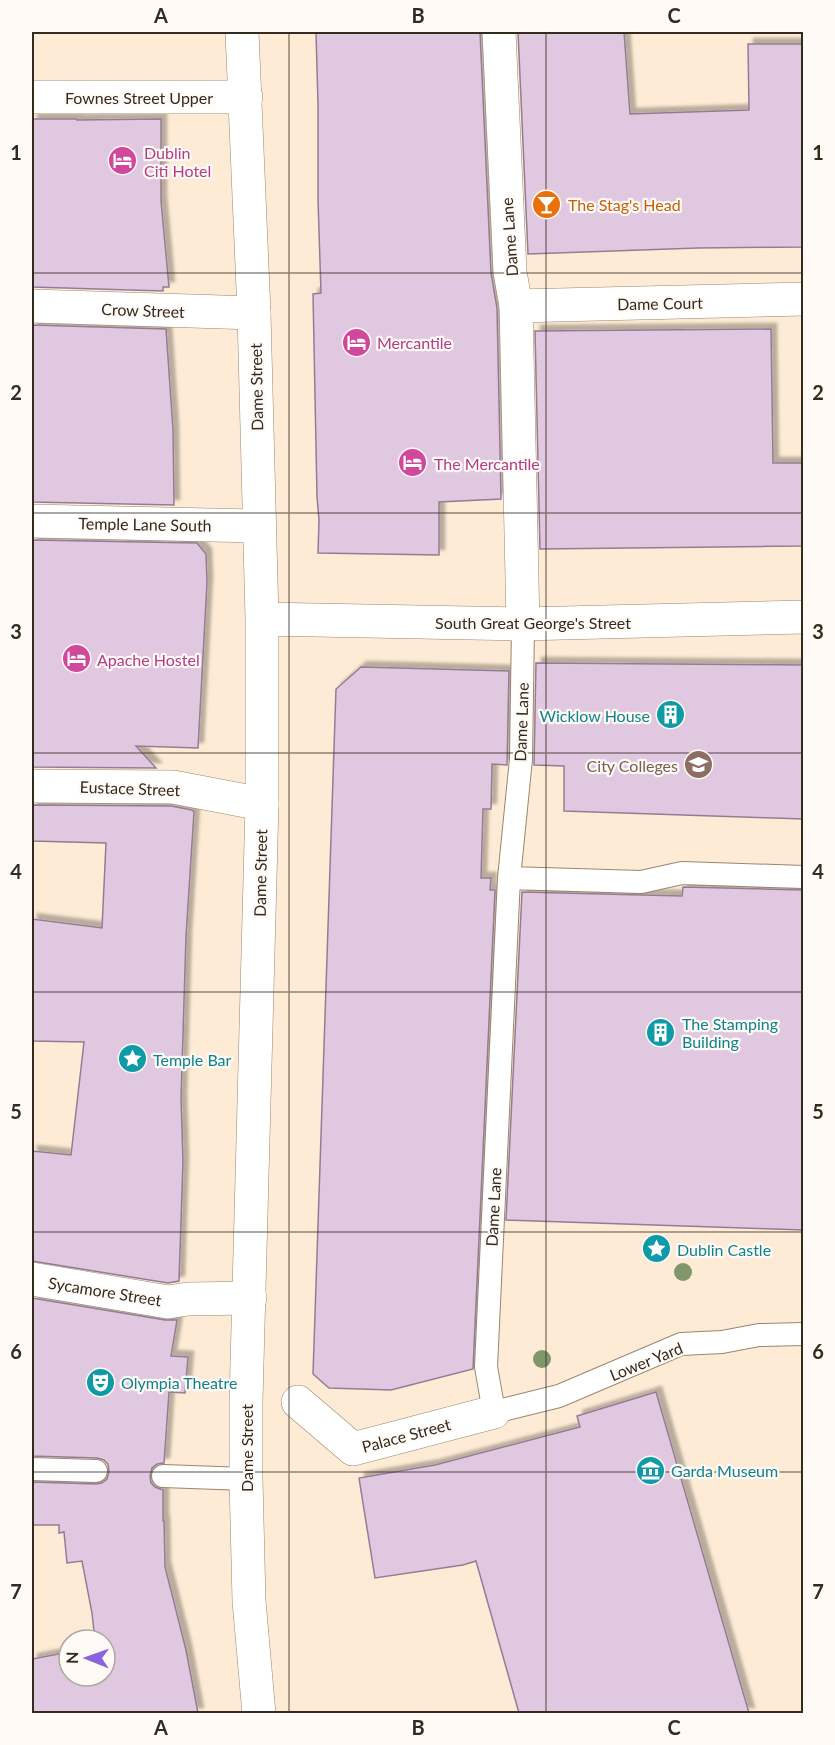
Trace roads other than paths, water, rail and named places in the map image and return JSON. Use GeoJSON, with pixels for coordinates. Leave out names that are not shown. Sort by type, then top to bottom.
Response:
{"type":"FeatureCollection","features":[{"type":"Feature","properties":{"kind":"main road","name":"Dame Street"},"geometry":{"type":"LineString","coordinates":[[242,32],[254,313],[262,619],[262,804],[246,1479],[249,1601],[260,1713]]}},
{"type":"Feature","properties":{"kind":"main road","name":"Dame Lane"},"geometry":{"type":"LineString","coordinates":[[499,32],[510,272],[516,306],[523,624]]}},
{"type":"Feature","properties":{"kind":"main road","name":"Fownes Street Upper"},"geometry":{"type":"LineString","coordinates":[[32,97],[246,97]]}},
{"type":"Feature","properties":{"kind":"main road","name":"Dame Court"},"geometry":{"type":"LineString","coordinates":[[516,306],[804,299]]}},
{"type":"Feature","properties":{"kind":"main road","name":"Crow Street"},"geometry":{"type":"LineString","coordinates":[[32,306],[254,313]]}},
{"type":"Feature","properties":{"kind":"main road","name":"Temple Lane South"},"geometry":{"type":"LineString","coordinates":[[32,521],[259,526]]}},
{"type":"Feature","properties":{"kind":"main road","name":"South Great George's Street"},"geometry":{"type":"LineString","coordinates":[[262,619],[523,624],[804,618]]}},
{"type":"Feature","properties":{"kind":"main road","name":"Eustace Street"},"geometry":{"type":"LineString","coordinates":[[32,786],[173,787],[262,804]]}},
{"type":"Feature","properties":{"kind":"main road","name":"Sycamore Street"},"geometry":{"type":"LineString","coordinates":[[32,1279],[168,1302],[188,1299],[250,1298]]}},
{"type":"Feature","properties":{"kind":"main road","name":"Palace Street"},"geometry":{"type":"LineString","coordinates":[[298,1402],[353,1449],[494,1412]]}},
{"type":"Feature","properties":{"kind":"lane","name":"Dame Lane"},"geometry":{"type":"LineString","coordinates":[[494,1412],[486,1367],[509,878],[521,759],[523,624]]}},
{"type":"Feature","properties":{"kind":"lane"},"geometry":{"type":"LineString","coordinates":[[509,878],[641,882],[682,873],[804,878]]}},
{"type":"Feature","properties":{"kind":"lane","name":"Lower Yard"},"geometry":{"type":"LineString","coordinates":[[494,1412],[559,1396],[681,1344],[722,1342],[759,1335],[804,1334]]}},
{"type":"Feature","properties":{"kind":"lane"},"geometry":{"type":"LineString","coordinates":[[32,1468],[96,1471]]}},
{"type":"Feature","properties":{"kind":"lane"},"geometry":{"type":"LineString","coordinates":[[163,1476],[246,1479]]}},
{"type":"Feature","properties":{"kind":"place","name":"Dublin Citi Hotel"},"geometry":{"type":"Point","coordinates":[123,161]}},
{"type":"Feature","properties":{"kind":"place","name":"The Stag's Head"},"geometry":{"type":"Point","coordinates":[547,204]}},
{"type":"Feature","properties":{"kind":"place","name":"Mercantile"},"geometry":{"type":"Point","coordinates":[356,342]}},
{"type":"Feature","properties":{"kind":"place","name":"The Mercantile"},"geometry":{"type":"Point","coordinates":[413,463]}},
{"type":"Feature","properties":{"kind":"place","name":"Apache Hostel"},"geometry":{"type":"Point","coordinates":[76,659]}},
{"type":"Feature","properties":{"kind":"place","name":"Wicklow House"},"geometry":{"type":"Point","coordinates":[671,715]}},
{"type":"Feature","properties":{"kind":"place","name":"City Colleges"},"geometry":{"type":"Point","coordinates":[699,765]}},
{"type":"Feature","properties":{"kind":"place","name":"The Stamping Building"},"geometry":{"type":"Point","coordinates":[661,1032]}},
{"type":"Feature","properties":{"kind":"place","name":"Temple Bar"},"geometry":{"type":"Point","coordinates":[132,1059]}},
{"type":"Feature","properties":{"kind":"place","name":"Dublin Castle"},"geometry":{"type":"Point","coordinates":[656,1249]}},
{"type":"Feature","properties":{"kind":"place","name":"Olympia Theatre"},"geometry":{"type":"Point","coordinates":[100,1382]}},
{"type":"Feature","properties":{"kind":"place","name":"Garda Museum"},"geometry":{"type":"Point","coordinates":[650,1470]}}]}
